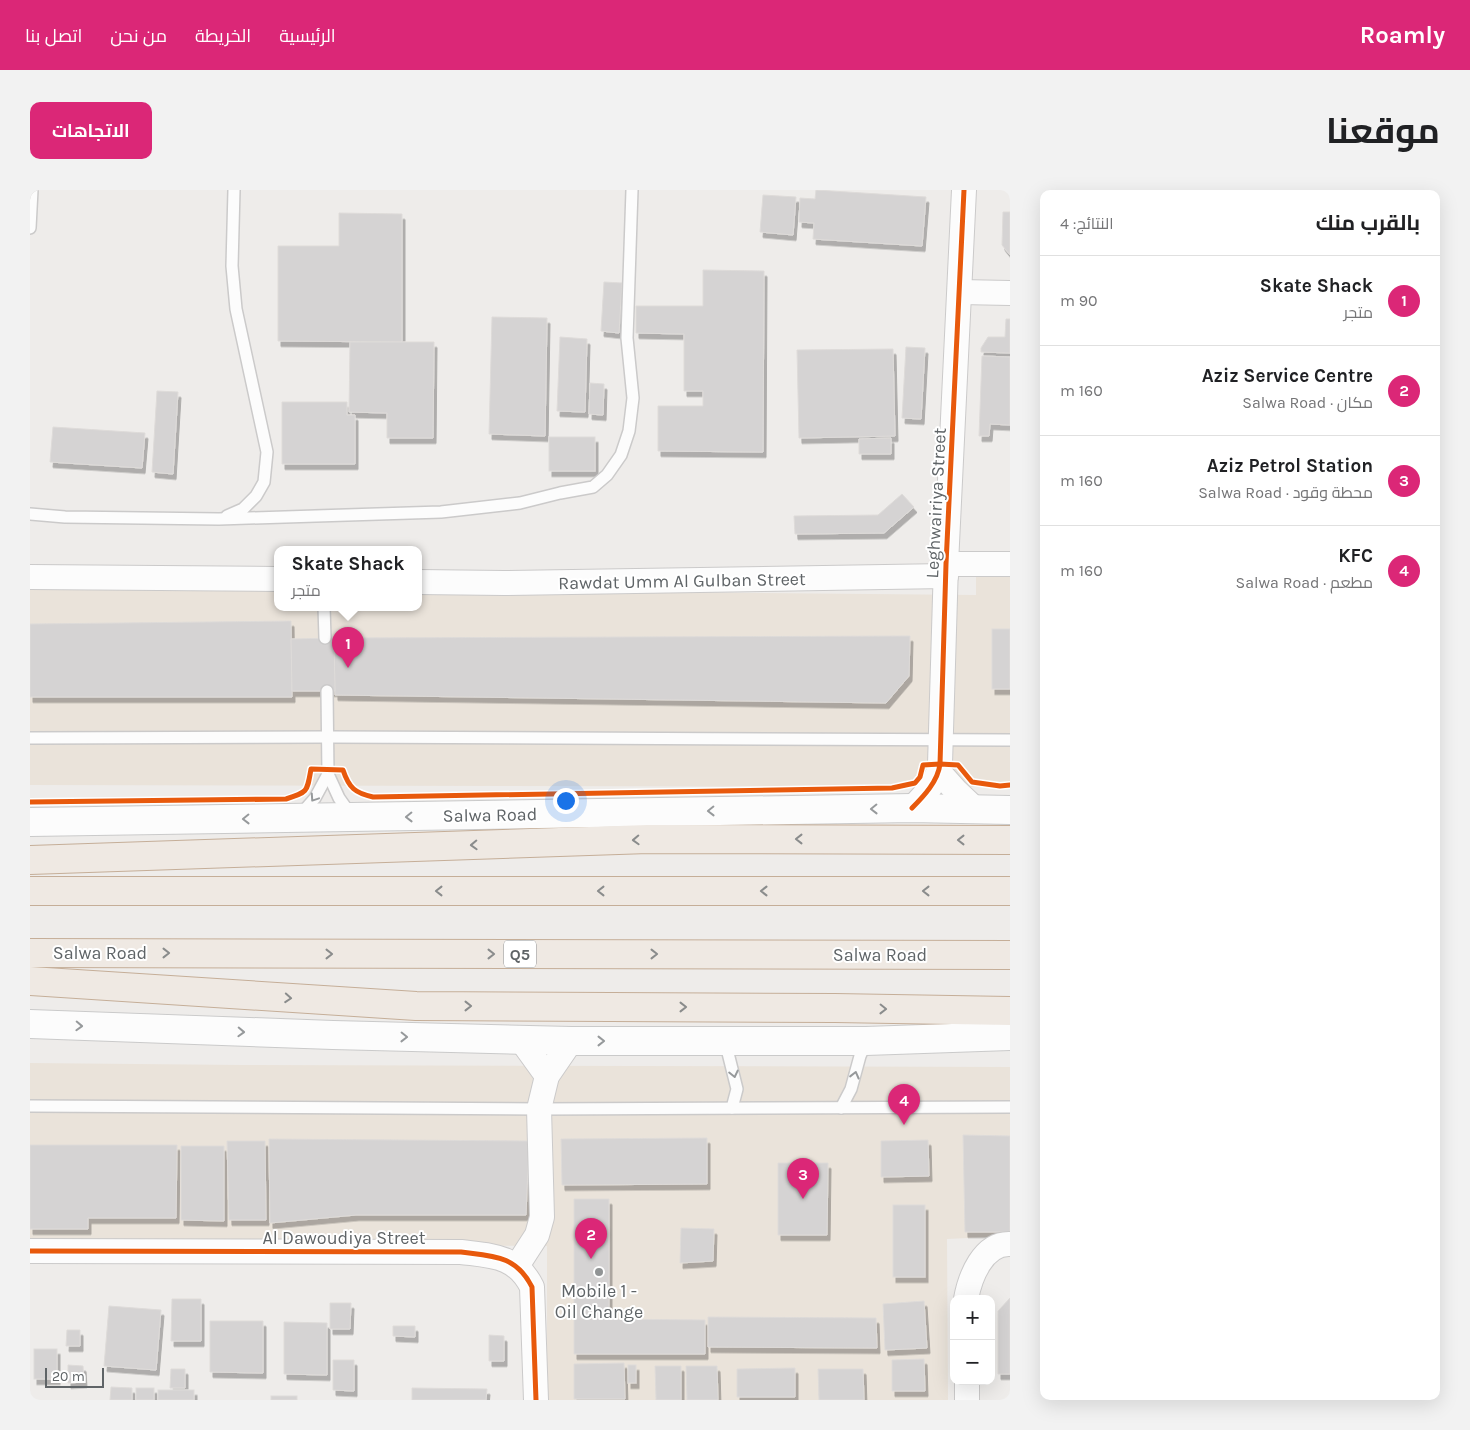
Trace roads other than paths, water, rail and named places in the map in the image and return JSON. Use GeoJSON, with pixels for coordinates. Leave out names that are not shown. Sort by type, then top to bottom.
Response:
{"type":"FeatureCollection","features":[{"type":"Feature","properties":{"kind":"highway"},"geometry":{"type":"LineString","coordinates":[[30,860],[648,839],[1010,840]]}},
{"type":"Feature","properties":{"kind":"highway"},"geometry":{"type":"LineString","coordinates":[[30,891],[1010,891]]}},
{"type":"Feature","properties":{"kind":"highway","name":"Salwa Road"},"geometry":{"type":"LineString","coordinates":[[30,953],[1010,955]]}},
{"type":"Feature","properties":{"kind":"highway"},"geometry":{"type":"LineString","coordinates":[[30,981],[416,1006],[1010,1011]]}},
{"type":"Feature","properties":{"kind":"main road","name":"Salwa Road"},"geometry":{"type":"LineString","coordinates":[[30,822],[912,808],[1010,810]]}},
{"type":"Feature","properties":{"kind":"main road"},"geometry":{"type":"LineString","coordinates":[[30,1024],[571,1041],[866,1041],[1010,1036]]}},
{"type":"Feature","properties":{"kind":"street","name":"Leghwairiya Street"},"geometry":{"type":"LineString","coordinates":[[912,808],[928,791],[939,772],[942,739],[946,570],[964,190]]}},
{"type":"Feature","properties":{"kind":"street"},"geometry":{"type":"LineString","coordinates":[[960,292],[1010,293]]}},
{"type":"Feature","properties":{"kind":"street","name":"Rawdat Umm Al Gulban Street"},"geometry":{"type":"LineString","coordinates":[[422,582],[504,584],[946,570],[1010,564]]}},
{"type":"Feature","properties":{"kind":"street"},"geometry":{"type":"LineString","coordinates":[[30,577],[274,579]]}},
{"type":"Feature","properties":{"kind":"street"},"geometry":{"type":"LineString","coordinates":[[939,772],[975,809]]}},
{"type":"Feature","properties":{"kind":"street"},"geometry":{"type":"LineString","coordinates":[[521,1040],[547,1076]]}},
{"type":"Feature","properties":{"kind":"street"},"geometry":{"type":"LineString","coordinates":[[536,1400],[532,1287],[526,1275],[517,1266],[537,1235],[542,1217],[540,1109],[547,1076],[571,1041]]}},
{"type":"Feature","properties":{"kind":"street"},"geometry":{"type":"LineString","coordinates":[[967,1295],[973,1273],[984,1256],[1003,1244],[1010,1244]]}},
{"type":"Feature","properties":{"kind":"street","name":"Al Dawoudiya Street"},"geometry":{"type":"LineString","coordinates":[[30,1251],[461,1252],[498,1257],[517,1266]]}},
{"type":"Feature","properties":{"kind":"street"},"geometry":{"type":"LineString","coordinates":[[967,1385],[967,1400]]}},
{"type":"Feature","properties":{"kind":"lane"},"geometry":{"type":"LineString","coordinates":[[30,228],[32,190]]}},
{"type":"Feature","properties":{"kind":"lane"},"geometry":{"type":"LineString","coordinates":[[219,519],[243,509],[256,496],[264,482],[268,452],[236,309],[232,266],[234,190]]}},
{"type":"Feature","properties":{"kind":"lane"},"geometry":{"type":"LineString","coordinates":[[30,514],[65,517],[219,519],[441,512],[520,503],[593,487],[607,475],[621,455],[629,431],[633,398],[627,338],[632,190]]}},
{"type":"Feature","properties":{"kind":"lane"},"geometry":{"type":"LineString","coordinates":[[324,611],[325,638]]}},
{"type":"Feature","properties":{"kind":"lane"},"geometry":{"type":"LineString","coordinates":[[327,690],[328,774],[339,798],[354,818]]}},
{"type":"Feature","properties":{"kind":"lane"},"geometry":{"type":"LineString","coordinates":[[30,738],[329,737],[1010,740]]}},
{"type":"Feature","properties":{"kind":"lane"},"geometry":{"type":"LineString","coordinates":[[297,819],[315,798],[328,774]]}},
{"type":"Feature","properties":{"kind":"lane"},"geometry":{"type":"LineString","coordinates":[[725,1040],[737,1089],[732,1108]]}},
{"type":"Feature","properties":{"kind":"lane"},"geometry":{"type":"LineString","coordinates":[[841,1108],[851,1088],[866,1041]]}},
{"type":"Feature","properties":{"kind":"lane"},"geometry":{"type":"LineString","coordinates":[[30,1106],[540,1109],[1010,1107]]}},
{"type":"Feature","properties":{"kind":"place","name":"Skate Shack"},"geometry":{"type":"Point","coordinates":[348,668]}},
{"type":"Feature","properties":{"kind":"place","name":"KFC"},"geometry":{"type":"Point","coordinates":[904,1125]}},
{"type":"Feature","properties":{"kind":"place","name":"Aziz Petrol Station"},"geometry":{"type":"Point","coordinates":[803,1199]}},
{"type":"Feature","properties":{"kind":"place","name":"Aziz Service Centre"},"geometry":{"type":"Point","coordinates":[591,1259]}},
{"type":"Feature","properties":{"kind":"place","name":"Mobile 1 - Oil Change"},"geometry":{"type":"Point","coordinates":[599,1272]}}]}
